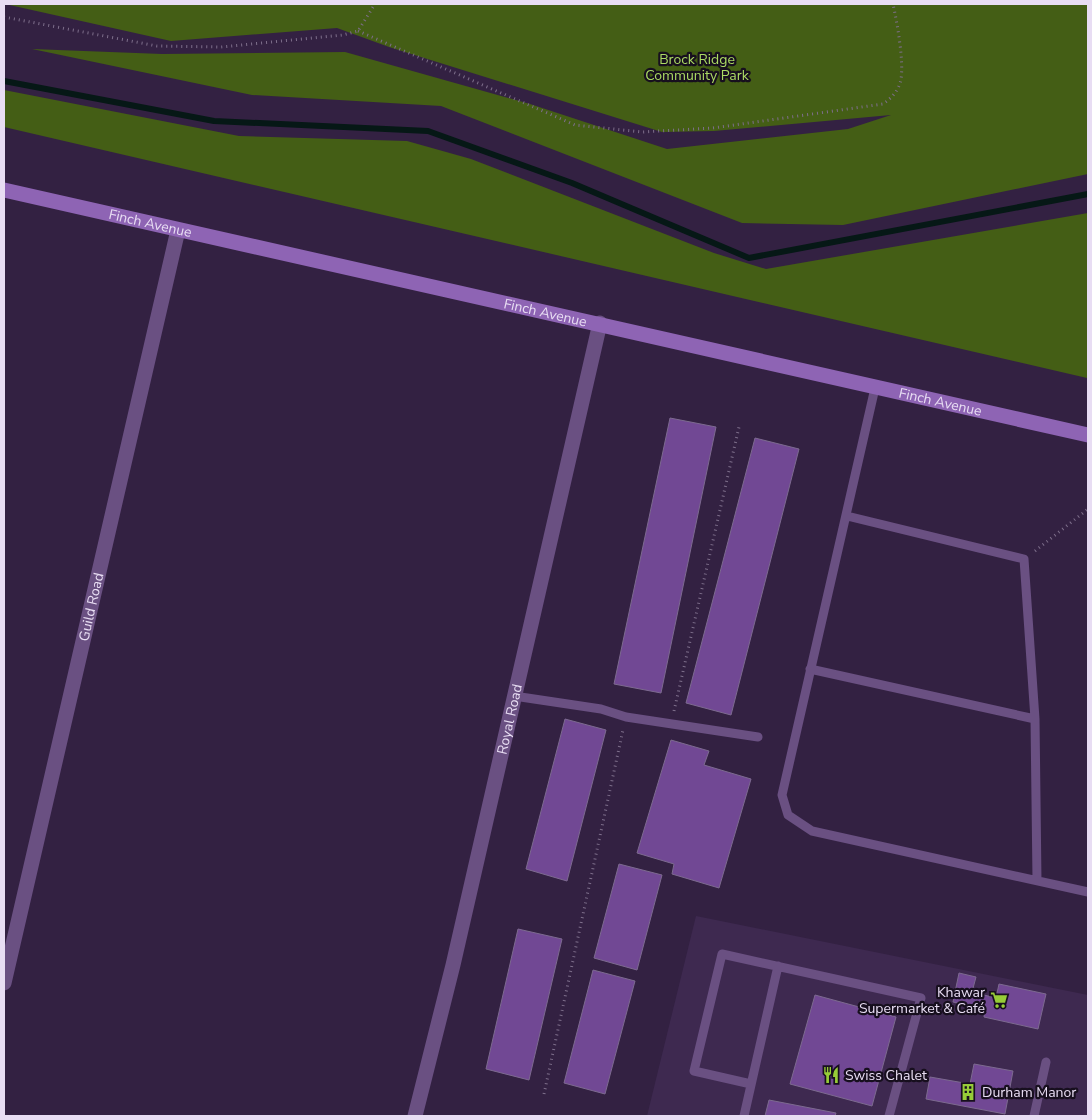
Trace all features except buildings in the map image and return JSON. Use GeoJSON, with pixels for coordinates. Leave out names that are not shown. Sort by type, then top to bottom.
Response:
{"type":"FeatureCollection","features":[{"type":"Feature","properties":{"kind":"main road","name":"Finch Avenue"},"geometry":{"type":"LineString","coordinates":[[4,190],[600,323],[876,388],[1088,435]]}},
{"type":"Feature","properties":{"kind":"street","name":"Guild Road"},"geometry":{"type":"LineString","coordinates":[[4,983],[178,230]]}},
{"type":"Feature","properties":{"kind":"street","name":"Royal Road"},"geometry":{"type":"LineString","coordinates":[[415,1116],[453,965],[600,323]]}},
{"type":"Feature","properties":{"kind":"lane"},"geometry":{"type":"LineString","coordinates":[[876,388],[782,795],[788,815],[812,831],[1088,892]]}},
{"type":"Feature","properties":{"kind":"lane"},"geometry":{"type":"LineString","coordinates":[[847,516],[1024,560],[1035,719],[1038,880]]}},
{"type":"Feature","properties":{"kind":"lane"},"geometry":{"type":"LineString","coordinates":[[810,669],[1035,719]]}},
{"type":"Feature","properties":{"kind":"lane"},"geometry":{"type":"LineString","coordinates":[[514,696],[601,709],[626,718],[758,737]]}},
{"type":"Feature","properties":{"kind":"lane"},"geometry":{"type":"LineString","coordinates":[[752,1084],[694,1071],[722,954],[921,998],[889,1116]]}},
{"type":"Feature","properties":{"kind":"lane"},"geometry":{"type":"LineString","coordinates":[[744,1116],[778,966]]}},
{"type":"Feature","properties":{"kind":"lane"},"geometry":{"type":"LineString","coordinates":[[1034,1116],[1046,1062]]}},
{"type":"Feature","properties":{"kind":"path"},"geometry":{"type":"LineString","coordinates":[[358,31],[375,4]]}},
{"type":"Feature","properties":{"kind":"path"},"geometry":{"type":"LineString","coordinates":[[4,17],[157,46],[221,47],[343,35],[358,31],[575,125],[642,132],[713,128],[883,104],[894,97],[901,79],[898,26],[893,4]]}},
{"type":"Feature","properties":{"kind":"path"},"geometry":{"type":"LineString","coordinates":[[671,724],[739,427]]}},
{"type":"Feature","properties":{"kind":"path"},"geometry":{"type":"LineString","coordinates":[[1024,560],[1088,509]]}},
{"type":"Feature","properties":{"kind":"path"},"geometry":{"type":"LineString","coordinates":[[544,1094],[626,718]]}},
{"type":"Feature","properties":{"kind":"shaded area"},"geometry":{"type":"Polygon","coordinates":[[[696,916],[1088,995],[1087,1116],[647,1116],[696,916]]]}},
{"type":"Feature","properties":{"kind":"green space","name":"Brock Ridge Community Park"},"geometry":{"type":"Polygon","coordinates":[[[5,4],[1088,4],[1088,174],[843,225],[742,223],[441,106],[252,95],[32,49],[162,54],[345,52],[530,104],[667,149],[848,129],[891,115],[714,131],[662,132],[389,47],[337,28],[171,41],[5,4]]]}},
{"type":"Feature","properties":{"kind":"green space"},"geometry":{"type":"Polygon","coordinates":[[[4,90],[239,136],[407,141],[471,159],[714,253],[766,269],[1088,213],[1088,376],[1087,378],[4,127],[4,90]]]}},
{"type":"Feature","properties":{"kind":"waterway"},"geometry":{"type":"LineString","coordinates":[[4,81],[214,121],[428,131],[572,183],[749,258],[1088,194]]}},
{"type":"Feature","properties":{"kind":"place","name":"Khawar Supermarket & Café"},"geometry":{"type":"Point","coordinates":[999,1000]}},
{"type":"Feature","properties":{"kind":"place","name":"Swiss Chalet"},"geometry":{"type":"Point","coordinates":[831,1075]}},
{"type":"Feature","properties":{"kind":"place","name":"Durham Manor"},"geometry":{"type":"Point","coordinates":[968,1092]}}]}
